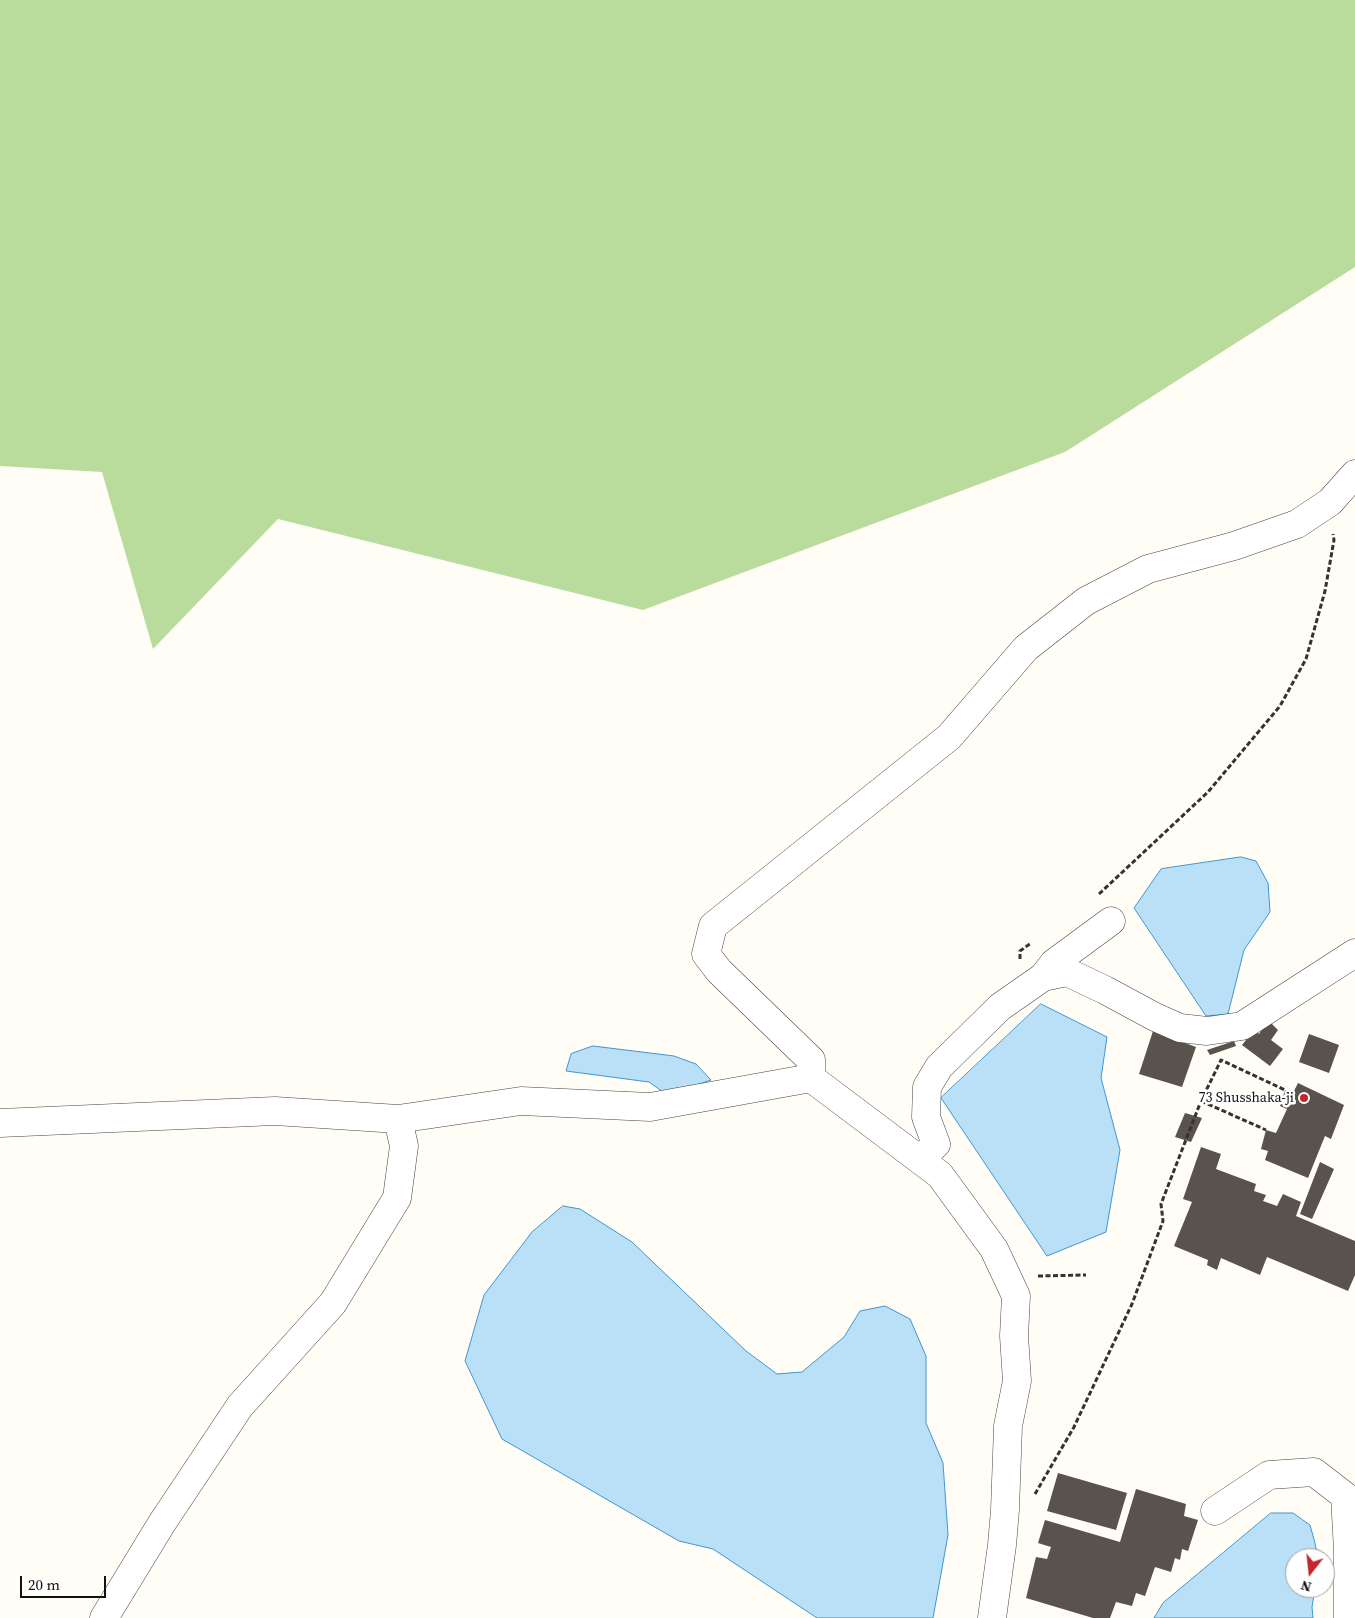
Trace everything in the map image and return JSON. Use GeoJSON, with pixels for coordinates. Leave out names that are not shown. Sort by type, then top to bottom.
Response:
{"type":"FeatureCollection","features":[{"type":"Feature","properties":{"kind":"street"},"geometry":{"type":"LineString","coordinates":[[810,1078],[812,1060],[719,971],[706,954],[713,926],[949,737],[1026,648],[1086,601],[1148,569],[1234,546],[1297,524],[1330,502],[1355,474]]}},
{"type":"Feature","properties":{"kind":"street"},"geometry":{"type":"LineString","coordinates":[[921,1159],[936,1144],[926,1116],[927,1087],[939,1067],[1000,1008],[1033,984],[1054,963],[1111,921]]}},
{"type":"Feature","properties":{"kind":"street"},"geometry":{"type":"LineString","coordinates":[[1033,984],[1067,972],[1180,1028],[1207,1031],[1242,1026],[1355,953]]}},
{"type":"Feature","properties":{"kind":"street"},"geometry":{"type":"LineString","coordinates":[[0,1123],[275,1111],[398,1119],[521,1101],[650,1108],[810,1078],[940,1175],[994,1248],[1016,1296],[1014,1336],[1017,1381],[1008,1426],[1004,1527],[992,1618]]}},
{"type":"Feature","properties":{"kind":"street"},"geometry":{"type":"LineString","coordinates":[[104,1618],[162,1523],[240,1406],[333,1303],[397,1198],[404,1146],[398,1119]]}},
{"type":"Feature","properties":{"kind":"street"},"geometry":{"type":"LineString","coordinates":[[1215,1511],[1269,1475],[1314,1472],[1350,1486],[1348,1618]]}},
{"type":"Feature","properties":{"kind":"path"},"geometry":{"type":"LineString","coordinates":[[1094,899],[1208,792],[1280,706],[1306,659],[1325,591],[1334,540],[1330,502]]}},
{"type":"Feature","properties":{"kind":"path"},"geometry":{"type":"LineString","coordinates":[[1033,984],[1020,951],[1035,941]]}},
{"type":"Feature","properties":{"kind":"path"},"geometry":{"type":"LineString","coordinates":[[1031,1498],[1039,1488],[1074,1427],[1132,1304],[1163,1221],[1161,1204],[1201,1101],[1220,1060],[1285,1090]]}},
{"type":"Feature","properties":{"kind":"path"},"geometry":{"type":"LineString","coordinates":[[1201,1101],[1266,1130]]}},
{"type":"Feature","properties":{"kind":"green space"},"geometry":{"type":"Polygon","coordinates":[[[0,0],[1355,0],[1355,267],[1065,452],[643,610],[278,519],[153,649],[102,472],[0,466],[0,0]]]}},
{"type":"Feature","properties":{"kind":"water"},"geometry":{"type":"Polygon","coordinates":[[[1241,857],[1256,861],[1268,883],[1270,912],[1244,950],[1228,1014],[1206,1016],[1134,908],[1161,869],[1241,857]]]}},
{"type":"Feature","properties":{"kind":"water"},"geometry":{"type":"Polygon","coordinates":[[[1041,1004],[1107,1037],[1101,1078],[1120,1150],[1106,1232],[1047,1256],[941,1098],[1041,1004]]]}},
{"type":"Feature","properties":{"kind":"water"},"geometry":{"type":"Polygon","coordinates":[[[593,1046],[674,1056],[696,1064],[711,1080],[667,1095],[649,1082],[566,1071],[571,1054],[593,1046]]]}},
{"type":"Feature","properties":{"kind":"water"},"geometry":{"type":"Polygon","coordinates":[[[563,1206],[580,1209],[632,1242],[746,1351],[777,1374],[802,1372],[844,1337],[860,1311],[885,1306],[910,1319],[926,1356],[926,1423],[943,1463],[948,1535],[933,1618],[817,1618],[713,1549],[679,1541],[502,1439],[465,1361],[484,1295],[532,1232],[563,1206]]]}},
{"type":"Feature","properties":{"kind":"water"},"geometry":{"type":"Polygon","coordinates":[[[1271,1513],[1293,1513],[1310,1525],[1316,1548],[1285,1548],[1285,1598],[1313,1598],[1313,1618],[1154,1618],[1163,1603],[1271,1513]]]}},
{"type":"Feature","properties":{"kind":"building"},"geometry":{"type":"Polygon","coordinates":[[[1268,1020],[1278,1030],[1271,1040],[1283,1049],[1270,1066],[1242,1045],[1254,1030],[1259,1034],[1268,1020]]]}},
{"type":"Feature","properties":{"kind":"building"},"geometry":{"type":"Polygon","coordinates":[[[1153,1031],[1196,1047],[1182,1087],[1139,1074],[1153,1031]]]}},
{"type":"Feature","properties":{"kind":"building"},"geometry":{"type":"Polygon","coordinates":[[[1309,1034],[1339,1045],[1329,1073],[1299,1062],[1309,1034]]]}},
{"type":"Feature","properties":{"kind":"building"},"geometry":{"type":"Polygon","coordinates":[[[1234,1041],[1236,1046],[1210,1055],[1207,1050],[1234,1041]]]}},
{"type":"Feature","properties":{"kind":"building"},"geometry":{"type":"Polygon","coordinates":[[[1298,1083],[1344,1105],[1331,1139],[1325,1136],[1308,1178],[1265,1160],[1268,1151],[1261,1149],[1266,1130],[1276,1133],[1287,1109],[1280,1106],[1285,1090],[1292,1095],[1298,1083]]]}},
{"type":"Feature","properties":{"kind":"building"},"geometry":{"type":"Polygon","coordinates":[[[1185,1113],[1202,1118],[1191,1142],[1175,1137],[1185,1113]]]}},
{"type":"Feature","properties":{"kind":"building"},"geometry":{"type":"Polygon","coordinates":[[[1201,1147],[1221,1154],[1216,1169],[1256,1184],[1254,1191],[1266,1195],[1263,1201],[1277,1206],[1283,1194],[1301,1202],[1296,1216],[1355,1241],[1355,1275],[1348,1291],[1267,1257],[1260,1275],[1221,1258],[1217,1270],[1207,1265],[1208,1260],[1174,1246],[1192,1202],[1183,1199],[1201,1147]]]}},
{"type":"Feature","properties":{"kind":"building"},"geometry":{"type":"Polygon","coordinates":[[[1320,1162],[1334,1169],[1312,1219],[1300,1214],[1320,1162]]]}},
{"type":"Feature","properties":{"kind":"building"},"geometry":{"type":"Polygon","coordinates":[[[1058,1473],[1127,1493],[1116,1530],[1047,1511],[1058,1473]]]}},
{"type":"Feature","properties":{"kind":"building"},"geometry":{"type":"Polygon","coordinates":[[[1136,1489],[1186,1504],[1184,1516],[1198,1520],[1188,1551],[1182,1549],[1180,1560],[1175,1558],[1171,1572],[1155,1567],[1145,1596],[1136,1593],[1132,1606],[1116,1602],[1110,1618],[1093,1618],[1026,1598],[1036,1557],[1047,1559],[1051,1547],[1038,1543],[1045,1520],[1120,1542],[1136,1489]]]}},
{"type":"Feature","properties":{"kind":"place","name":"73 Shusshaka-ji"},"geometry":{"type":"Point","coordinates":[1304,1098]}}]}
